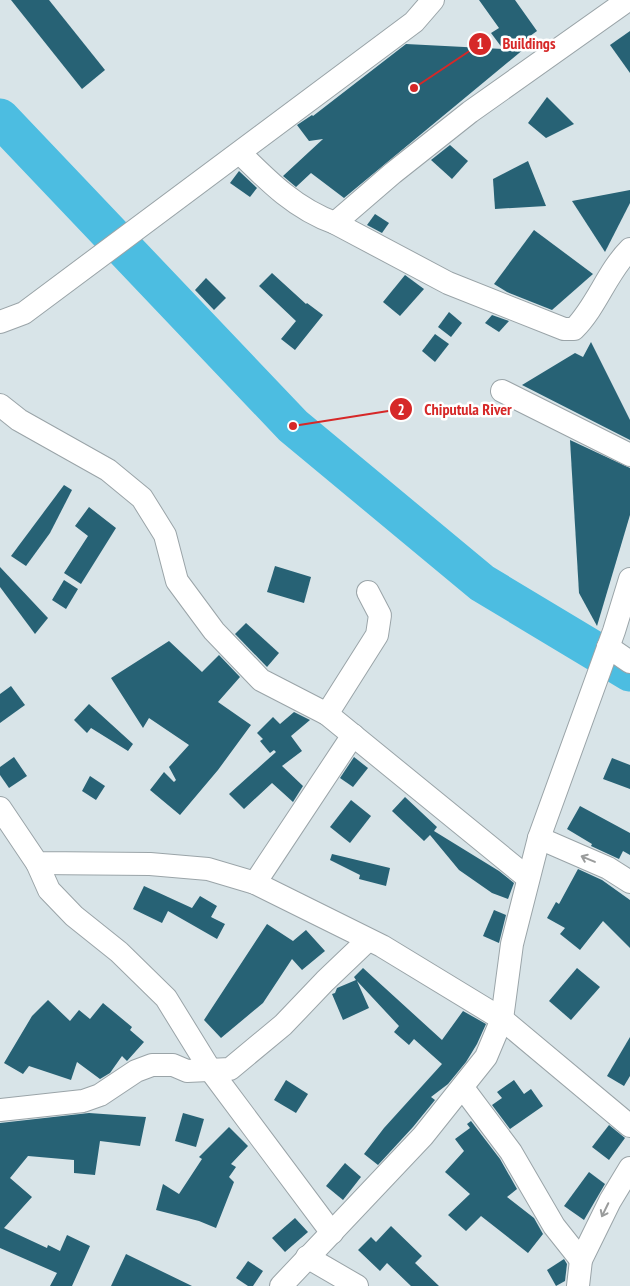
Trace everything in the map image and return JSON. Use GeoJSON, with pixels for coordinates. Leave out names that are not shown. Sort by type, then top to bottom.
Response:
{"type":"FeatureCollection","features":[{"type":"Feature","properties":{"kind":"street"},"geometry":{"type":"LineString","coordinates":[[0,322],[24,313],[240,153],[414,22],[433,0]]}},
{"type":"Feature","properties":{"kind":"street"},"geometry":{"type":"LineString","coordinates":[[336,223],[393,173],[470,112],[628,0]]}},
{"type":"Feature","properties":{"kind":"street"},"geometry":{"type":"LineString","coordinates":[[240,153],[284,196],[314,215],[336,223],[448,283],[564,329],[574,329],[582,320],[618,261],[630,249]]}},
{"type":"Feature","properties":{"kind":"street"},"geometry":{"type":"LineString","coordinates":[[502,391],[630,455]]}},
{"type":"Feature","properties":{"kind":"street"},"geometry":{"type":"LineString","coordinates":[[0,406],[19,420],[108,470],[142,498],[165,535],[177,582],[214,631],[261,680],[326,714],[528,878]]}},
{"type":"Feature","properties":{"kind":"street"},"geometry":{"type":"LineString","coordinates":[[281,1286],[423,1136],[463,1088],[486,1056],[502,1019],[512,944],[539,838],[605,655],[630,579]]}},
{"type":"Feature","properties":{"kind":"street"},"geometry":{"type":"LineString","coordinates":[[326,714],[377,635],[380,614],[368,592]]}},
{"type":"Feature","properties":{"kind":"street"},"geometry":{"type":"LineString","coordinates":[[605,655],[630,662]]}},
{"type":"Feature","properties":{"kind":"street"},"geometry":{"type":"LineString","coordinates":[[255,882],[353,736]]}},
{"type":"Feature","properties":{"kind":"street"},"geometry":{"type":"LineString","coordinates":[[0,808],[37,863],[49,890],[74,916],[119,952],[166,998],[211,1071],[332,1233]]}},
{"type":"Feature","properties":{"kind":"street"},"geometry":{"type":"LineString","coordinates":[[539,838],[608,868],[630,882]]}},
{"type":"Feature","properties":{"kind":"street"},"geometry":{"type":"LineString","coordinates":[[37,863],[150,864],[208,869],[255,882],[368,940],[502,1019],[630,1126]]}},
{"type":"Feature","properties":{"kind":"street"},"geometry":{"type":"LineString","coordinates":[[0,1110],[83,1101],[100,1095],[136,1071],[152,1065],[173,1065],[187,1071],[230,1069],[245,1059],[283,1025],[368,940]]}},
{"type":"Feature","properties":{"kind":"street"},"geometry":{"type":"LineString","coordinates":[[463,1088],[511,1152],[554,1226],[581,1260]]}},
{"type":"Feature","properties":{"kind":"street"},"geometry":{"type":"LineString","coordinates":[[578,1286],[581,1260],[610,1201],[630,1168]]}},
{"type":"Feature","properties":{"kind":"street"},"geometry":{"type":"LineString","coordinates":[[307,1257],[357,1286]]}},
{"type":"Feature","properties":{"kind":"building"},"geometry":{"type":"Polygon","coordinates":[[[11,0],[49,0],[105,70],[82,89],[11,0]]]}},
{"type":"Feature","properties":{"kind":"building"},"geometry":{"type":"Polygon","coordinates":[[[479,0],[515,0],[537,31],[512,49],[524,49],[344,198],[311,173],[296,187],[283,176],[323,139],[309,141],[297,125],[313,116],[406,44],[503,49],[491,33],[499,28],[479,0]]]}},
{"type":"Feature","properties":{"kind":"building"},"geometry":{"type":"Polygon","coordinates":[[[630,31],[630,73],[610,45],[630,31]]]}},
{"type":"Feature","properties":{"kind":"building"},"geometry":{"type":"Polygon","coordinates":[[[547,97],[574,124],[546,138],[528,123],[547,97]]]}},
{"type":"Feature","properties":{"kind":"building"},"geometry":{"type":"Polygon","coordinates":[[[450,145],[468,161],[452,179],[431,160],[450,145]]]}},
{"type":"Feature","properties":{"kind":"building"},"geometry":{"type":"Polygon","coordinates":[[[528,161],[546,206],[495,209],[493,179],[528,161]]]}},
{"type":"Feature","properties":{"kind":"building"},"geometry":{"type":"Polygon","coordinates":[[[239,171],[257,188],[250,197],[230,183],[239,171]]]}},
{"type":"Feature","properties":{"kind":"building"},"geometry":{"type":"Polygon","coordinates":[[[630,190],[630,203],[605,252],[572,201],[630,190]]]}},
{"type":"Feature","properties":{"kind":"building"},"geometry":{"type":"Polygon","coordinates":[[[375,214],[389,223],[382,233],[367,225],[375,214]]]}},
{"type":"Feature","properties":{"kind":"building"},"geometry":{"type":"Polygon","coordinates":[[[534,230],[593,274],[552,310],[507,292],[494,284],[534,230]]]}},
{"type":"Feature","properties":{"kind":"building"},"geometry":{"type":"Polygon","coordinates":[[[272,273],[306,304],[323,315],[295,350],[281,339],[296,321],[259,286],[272,273]]]}},
{"type":"Feature","properties":{"kind":"building"},"geometry":{"type":"Polygon","coordinates":[[[405,275],[424,289],[400,316],[383,302],[405,275]]]}},
{"type":"Feature","properties":{"kind":"building"},"geometry":{"type":"Polygon","coordinates":[[[206,278],[226,298],[214,310],[195,290],[206,278]]]}},
{"type":"Feature","properties":{"kind":"building"},"geometry":{"type":"Polygon","coordinates":[[[449,312],[462,323],[451,337],[438,327],[449,312]]]}},
{"type":"Feature","properties":{"kind":"building"},"geometry":{"type":"Polygon","coordinates":[[[492,315],[509,321],[499,332],[485,323],[492,315]]]}},
{"type":"Feature","properties":{"kind":"building"},"geometry":{"type":"Polygon","coordinates":[[[435,334],[449,344],[435,362],[422,351],[435,334]]]}},
{"type":"Feature","properties":{"kind":"building"},"geometry":{"type":"Polygon","coordinates":[[[591,342],[630,420],[630,440],[522,385],[575,353],[583,357],[591,342]]]}},
{"type":"Feature","properties":{"kind":"building"},"geometry":{"type":"Polygon","coordinates":[[[570,440],[630,468],[630,515],[597,626],[579,593],[570,440]]]}},
{"type":"Feature","properties":{"kind":"building"},"geometry":{"type":"Polygon","coordinates":[[[64,485],[72,490],[50,533],[26,566],[11,556],[64,485]]]}},
{"type":"Feature","properties":{"kind":"building"},"geometry":{"type":"Polygon","coordinates":[[[89,507],[116,528],[81,584],[64,573],[88,536],[75,526],[89,507]]]}},
{"type":"Feature","properties":{"kind":"building"},"geometry":{"type":"Polygon","coordinates":[[[275,566],[311,577],[304,603],[267,592],[275,566]]]}},
{"type":"Feature","properties":{"kind":"building"},"geometry":{"type":"Polygon","coordinates":[[[0,567],[48,618],[35,634],[0,587],[0,567]]]}},
{"type":"Feature","properties":{"kind":"building"},"geometry":{"type":"Polygon","coordinates":[[[64,580],[78,589],[66,609],[52,600],[64,580]]]}},
{"type":"Feature","properties":{"kind":"building"},"geometry":{"type":"Polygon","coordinates":[[[246,623],[279,653],[267,667],[235,634],[246,623]]]}},
{"type":"Feature","properties":{"kind":"building"},"geometry":{"type":"Polygon","coordinates":[[[169,641],[202,672],[219,655],[240,677],[218,702],[251,725],[218,770],[180,815],[150,790],[164,772],[174,782],[176,780],[169,767],[189,745],[149,718],[143,728],[111,678],[169,641]]]}},
{"type":"Feature","properties":{"kind":"building"},"geometry":{"type":"Polygon","coordinates":[[[11,686],[25,705],[0,723],[0,694],[11,686]]]}},
{"type":"Feature","properties":{"kind":"building"},"geometry":{"type":"Polygon","coordinates":[[[89,704],[133,744],[128,751],[91,728],[87,733],[74,720],[89,704]]]}},
{"type":"Feature","properties":{"kind":"building"},"geometry":{"type":"Polygon","coordinates":[[[294,712],[310,720],[291,736],[302,751],[282,766],[303,786],[293,802],[272,783],[244,809],[229,794],[276,752],[274,750],[270,753],[260,741],[263,739],[257,733],[273,717],[280,724],[294,712]]]}},
{"type":"Feature","properties":{"kind":"building"},"geometry":{"type":"Polygon","coordinates":[[[14,757],[27,776],[9,788],[0,775],[0,767],[14,757]]]}},
{"type":"Feature","properties":{"kind":"building"},"geometry":{"type":"Polygon","coordinates":[[[354,757],[368,768],[353,787],[340,778],[354,757]]]}},
{"type":"Feature","properties":{"kind":"building"},"geometry":{"type":"Polygon","coordinates":[[[612,758],[630,765],[630,789],[603,779],[612,758]]]}},
{"type":"Feature","properties":{"kind":"building"},"geometry":{"type":"Polygon","coordinates":[[[90,776],[105,786],[96,800],[82,791],[90,776]]]}},
{"type":"Feature","properties":{"kind":"building"},"geometry":{"type":"Polygon","coordinates":[[[405,797],[437,827],[434,831],[499,871],[514,883],[508,899],[492,893],[459,870],[430,835],[424,841],[392,811],[405,797]]]}},
{"type":"Feature","properties":{"kind":"building"},"geometry":{"type":"Polygon","coordinates":[[[351,800],[371,816],[350,843],[330,827],[351,800]]]}},
{"type":"Feature","properties":{"kind":"building"},"geometry":{"type":"Polygon","coordinates":[[[580,806],[630,833],[630,855],[623,851],[619,859],[591,846],[592,844],[567,829],[580,806]]]}},
{"type":"Feature","properties":{"kind":"building"},"geometry":{"type":"Polygon","coordinates":[[[332,854],[390,868],[386,886],[359,879],[360,875],[330,860],[332,854]]]}},
{"type":"Feature","properties":{"kind":"building"},"geometry":{"type":"Polygon","coordinates":[[[578,869],[602,880],[630,900],[630,948],[603,921],[580,950],[560,934],[565,928],[547,918],[556,902],[559,904],[578,869]]]}},
{"type":"Feature","properties":{"kind":"building"},"geometry":{"type":"Polygon","coordinates":[[[144,886],[192,908],[200,896],[217,906],[211,917],[225,924],[217,939],[168,911],[162,923],[133,909],[144,886]]]}},
{"type":"Feature","properties":{"kind":"building"},"geometry":{"type":"Polygon","coordinates":[[[494,910],[506,915],[499,943],[483,936],[494,910]]]}},
{"type":"Feature","properties":{"kind":"building"},"geometry":{"type":"Polygon","coordinates":[[[267,924],[293,941],[306,930],[325,951],[302,970],[292,959],[263,1003],[221,1038],[204,1020],[267,924]]]}},
{"type":"Feature","properties":{"kind":"building"},"geometry":{"type":"Polygon","coordinates":[[[363,968],[442,1040],[463,1011],[486,1024],[466,1062],[448,1084],[431,1097],[435,1100],[378,1165],[364,1154],[384,1128],[442,1064],[414,1039],[409,1045],[394,1032],[399,1026],[357,981],[369,1008],[343,1020],[332,994],[335,993],[337,988],[356,980],[354,977],[363,968]]]}},
{"type":"Feature","properties":{"kind":"building"},"geometry":{"type":"Polygon","coordinates":[[[577,968],[600,987],[571,1020],[549,1001],[577,968]]]}},
{"type":"Feature","properties":{"kind":"building"},"geometry":{"type":"Polygon","coordinates":[[[48,1000],[70,1021],[79,1010],[90,1019],[103,1003],[132,1027],[130,1030],[144,1042],[127,1061],[122,1056],[110,1073],[100,1079],[77,1062],[71,1080],[29,1066],[23,1074],[4,1063],[32,1016],[48,1000]]]}},
{"type":"Feature","properties":{"kind":"building"},"geometry":{"type":"Polygon","coordinates":[[[630,1037],[630,1076],[624,1086],[607,1076],[630,1037]]]}},
{"type":"Feature","properties":{"kind":"building"},"geometry":{"type":"Polygon","coordinates":[[[286,1080],[308,1094],[296,1113],[274,1100],[286,1080]]]}},
{"type":"Feature","properties":{"kind":"building"},"geometry":{"type":"Polygon","coordinates":[[[514,1080],[524,1094],[531,1089],[543,1106],[510,1129],[492,1105],[502,1098],[497,1092],[514,1080]]]}},
{"type":"Feature","properties":{"kind":"building"},"geometry":{"type":"Polygon","coordinates":[[[89,1113],[146,1117],[140,1146],[100,1141],[95,1175],[74,1173],[74,1160],[28,1156],[10,1178],[32,1197],[4,1228],[47,1248],[48,1245],[60,1251],[67,1235],[90,1246],[72,1286],[50,1286],[57,1273],[0,1248],[0,1123],[89,1113]]]}},
{"type":"Feature","properties":{"kind":"building"},"geometry":{"type":"Polygon","coordinates":[[[183,1113],[204,1119],[196,1147],[175,1141],[183,1113]]]}},
{"type":"Feature","properties":{"kind":"building"},"geometry":{"type":"Polygon","coordinates":[[[471,1121],[500,1159],[517,1189],[507,1197],[534,1218],[543,1234],[528,1253],[481,1216],[466,1231],[448,1215],[470,1194],[445,1172],[464,1151],[455,1139],[470,1128],[467,1124],[471,1121]]]}},
{"type":"Feature","properties":{"kind":"building"},"geometry":{"type":"Polygon","coordinates":[[[609,1125],[625,1138],[609,1160],[592,1147],[609,1125]]]}},
{"type":"Feature","properties":{"kind":"building"},"geometry":{"type":"Polygon","coordinates":[[[229,1127],[248,1146],[231,1164],[236,1167],[229,1177],[234,1182],[216,1228],[199,1221],[156,1210],[163,1184],[179,1194],[202,1159],[199,1157],[229,1127]]]}},
{"type":"Feature","properties":{"kind":"building"},"geometry":{"type":"Polygon","coordinates":[[[345,1163],[361,1177],[343,1200],[326,1186],[345,1163]]]}},
{"type":"Feature","properties":{"kind":"building"},"geometry":{"type":"Polygon","coordinates":[[[589,1172],[605,1184],[584,1220],[564,1206],[589,1172]]]}},
{"type":"Feature","properties":{"kind":"building"},"geometry":{"type":"Polygon","coordinates":[[[295,1218],[308,1232],[285,1252],[272,1238],[295,1218]]]}},
{"type":"Feature","properties":{"kind":"building"},"geometry":{"type":"Polygon","coordinates":[[[391,1226],[422,1256],[415,1263],[439,1286],[411,1286],[387,1263],[380,1271],[358,1250],[371,1237],[376,1242],[391,1226]]]}},
{"type":"Feature","properties":{"kind":"building"},"geometry":{"type":"Polygon","coordinates":[[[126,1254],[192,1286],[111,1286],[126,1254]]]}},
{"type":"Feature","properties":{"kind":"building"},"geometry":{"type":"Polygon","coordinates":[[[564,1259],[567,1264],[565,1281],[556,1286],[547,1270],[564,1259]]]}},
{"type":"Feature","properties":{"kind":"building"},"geometry":{"type":"Polygon","coordinates":[[[248,1261],[263,1271],[253,1286],[248,1286],[236,1278],[248,1261]]]}},
{"type":"Feature","properties":{"kind":"waterway"},"geometry":{"type":"LineString","coordinates":[[0,118],[293,426],[482,583],[630,672]]}},
{"type":"Feature","properties":{"kind":"place","name":"Buildings"},"geometry":{"type":"Point","coordinates":[414,88]}},
{"type":"Feature","properties":{"kind":"place","name":"Chiputula River"},"geometry":{"type":"Point","coordinates":[293,426]}}]}
